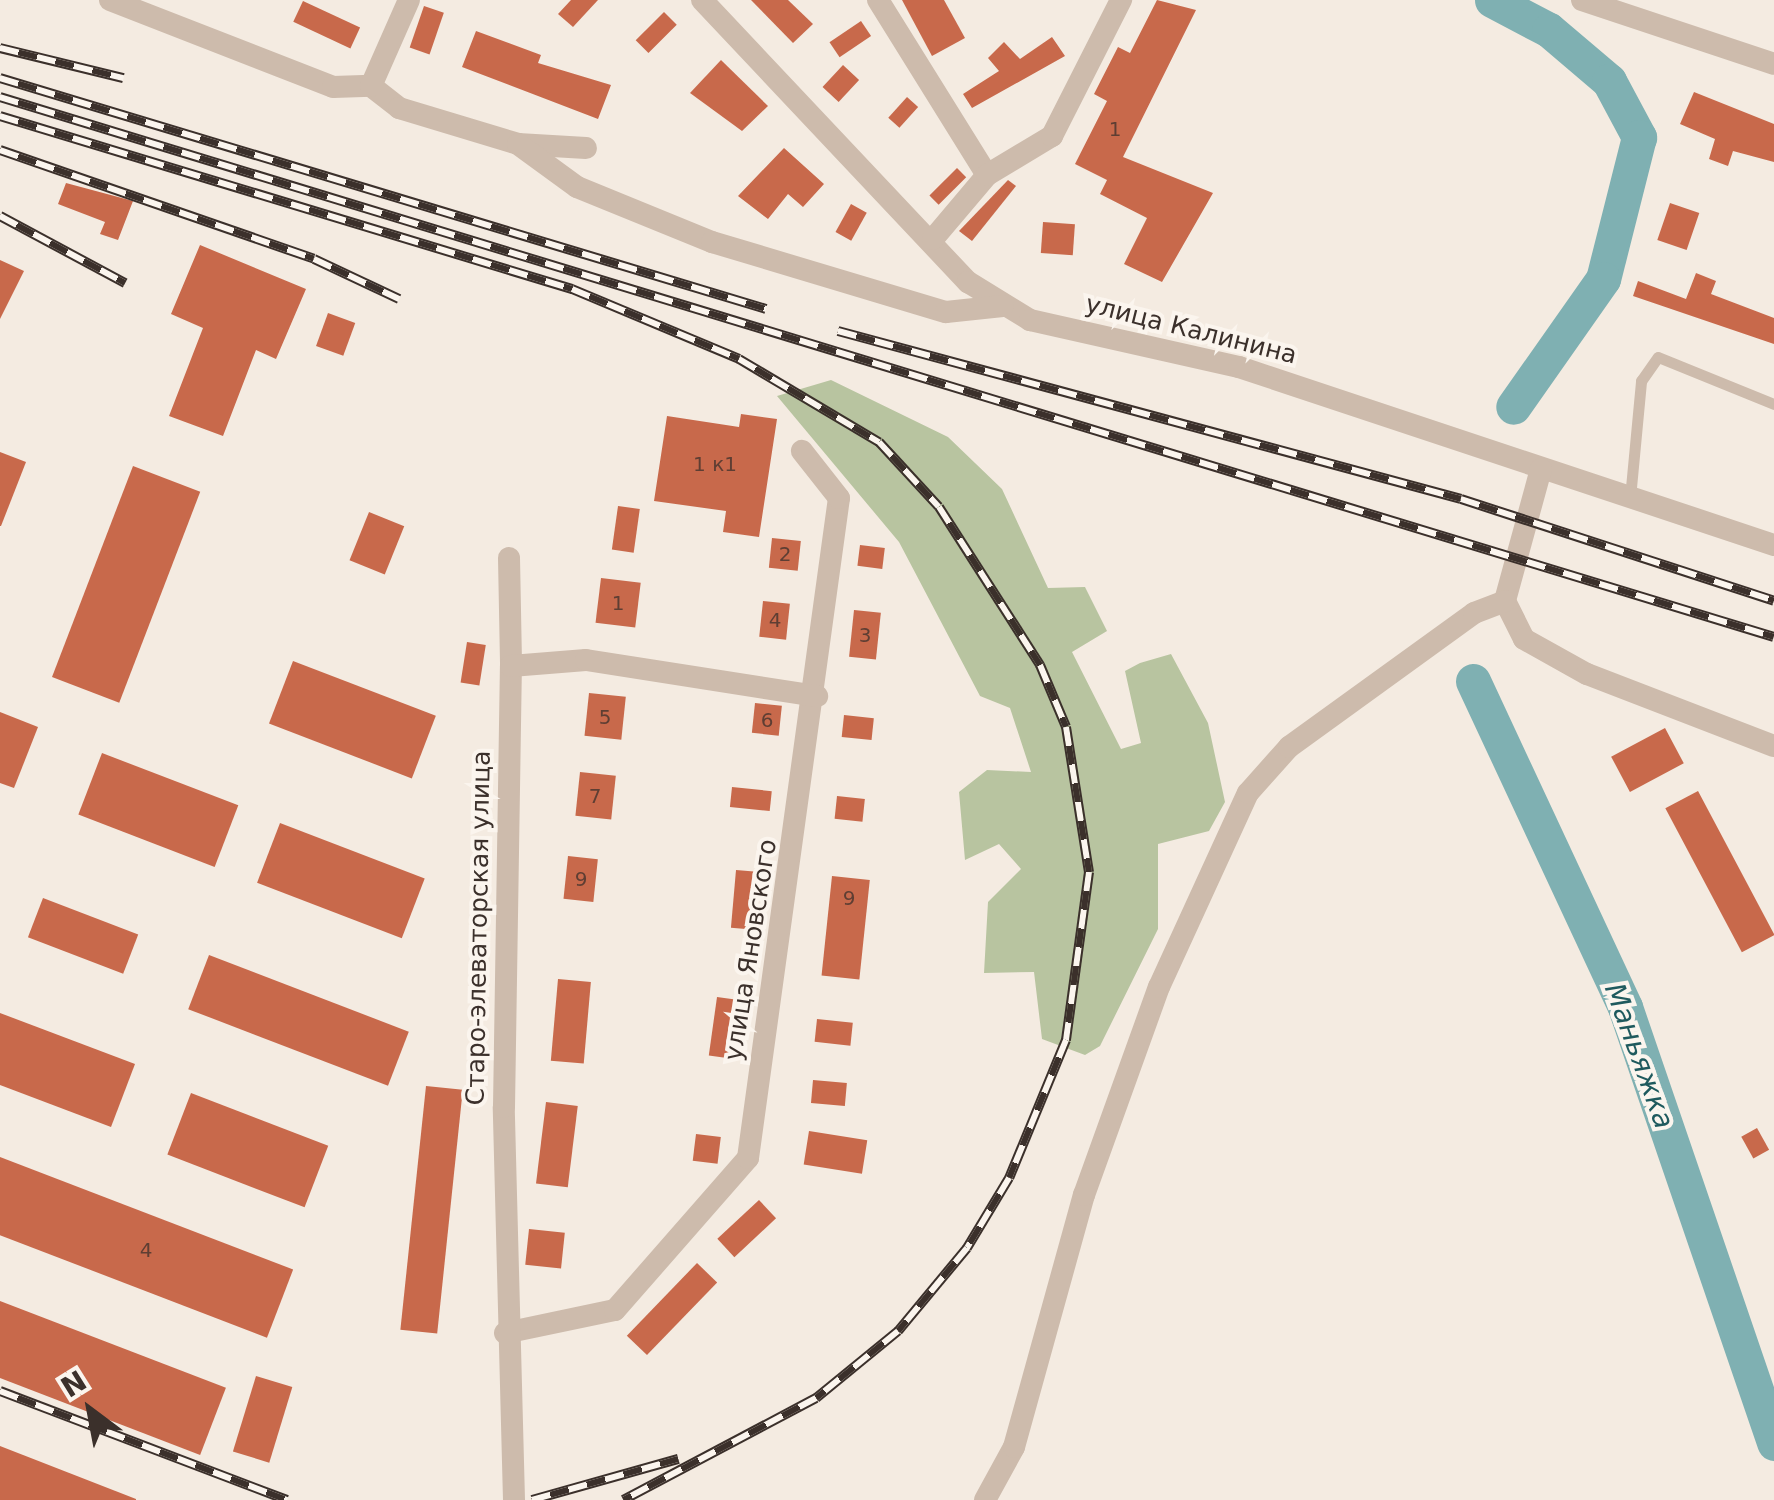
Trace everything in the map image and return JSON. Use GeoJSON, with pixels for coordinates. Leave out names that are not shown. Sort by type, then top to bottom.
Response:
{"type":"FeatureCollection","features":[{"type":"Feature","properties":{"kind":"street"},"geometry":{"type":"LineString","coordinates":[[110,0],[333,87],[371,86],[399,108],[518,144],[586,148]]}},
{"type":"Feature","properties":{"kind":"street"},"geometry":{"type":"LineString","coordinates":[[371,86],[409,0]]}},
{"type":"Feature","properties":{"kind":"street","name":"улица Калинина"},"geometry":{"type":"LineString","coordinates":[[702,0],[933,239],[1003,306],[1030,320],[1277,378],[1774,545]]}},
{"type":"Feature","properties":{"kind":"street"},"geometry":{"type":"LineString","coordinates":[[878,0],[987,175]]}},
{"type":"Feature","properties":{"kind":"street"},"geometry":{"type":"LineString","coordinates":[[933,239],[987,175],[1052,136],[1121,0]]}},
{"type":"Feature","properties":{"kind":"street"},"geometry":{"type":"LineString","coordinates":[[1597,4],[1774,64]]}},
{"type":"Feature","properties":{"kind":"street"},"geometry":{"type":"LineString","coordinates":[[518,144],[578,186],[712,242],[946,312],[1003,306]]}},
{"type":"Feature","properties":{"kind":"street","name":"улица Яновского"},"geometry":{"type":"LineString","coordinates":[[505,1334],[615,1310],[748,1158],[818,696],[839,498],[802,451]]}},
{"type":"Feature","properties":{"kind":"street"},"geometry":{"type":"LineString","coordinates":[[1542,469],[1505,601],[1524,638],[1587,674],[1774,747]]}},
{"type":"Feature","properties":{"kind":"street","name":"Старо-элеваторская улица"},"geometry":{"type":"LineString","coordinates":[[508,558],[511,666],[505,1334],[514,1500]]}},
{"type":"Feature","properties":{"kind":"street"},"geometry":{"type":"LineString","coordinates":[[984,1500],[1014,1447],[1084,1195],[1159,987],[1248,793],[1288,746],[1474,613],[1505,601]]}},
{"type":"Feature","properties":{"kind":"street"},"geometry":{"type":"LineString","coordinates":[[511,666],[586,660],[818,696]]}},
{"type":"Feature","properties":{"kind":"lane"},"geometry":{"type":"LineString","coordinates":[[1630,498],[1640,380],[1658,357],[1774,404]]}},
{"type":"Feature","properties":{"kind":"green space"},"geometry":{"type":"Polygon","coordinates":[[[831,380],[948,437],[1002,489],[1048,588],[1085,587],[1107,631],[1072,652],[1121,749],[1141,743],[1125,671],[1140,663],[1171,654],[1208,723],[1225,802],[1209,831],[1158,844],[1158,929],[1100,1046],[1085,1055],[1042,1039],[1034,972],[984,973],[988,902],[1021,869],[999,844],[965,860],[959,792],[987,770],[1031,772],[1010,708],[980,696],[899,542],[777,396],[831,380]]]}},
{"type":"Feature","properties":{"kind":"building"},"geometry":{"type":"Polygon","coordinates":[[[571,0],[598,0],[573,27],[558,14],[571,0]]]}},
{"type":"Feature","properties":{"kind":"building"},"geometry":{"type":"Polygon","coordinates":[[[751,0],[788,0],[813,24],[793,43],[751,0]]]}},
{"type":"Feature","properties":{"kind":"building"},"geometry":{"type":"Polygon","coordinates":[[[902,0],[944,0],[965,38],[932,56],[902,0]]]}},
{"type":"Feature","properties":{"kind":"building"},"geometry":{"type":"Polygon","coordinates":[[[1157,0],[1196,10],[1123,157],[1213,193],[1162,282],[1124,264],[1147,218],[1100,194],[1107,180],[1075,164],[1107,101],[1094,94],[1118,47],[1130,53],[1157,0]]]}},
{"type":"Feature","properties":{"kind":"building"},"geometry":{"type":"Polygon","coordinates":[[[303,1],[360,28],[350,48],[293,22],[303,1]]]}},
{"type":"Feature","properties":{"kind":"building"},"geometry":{"type":"Polygon","coordinates":[[[424,6],[444,13],[430,54],[410,48],[424,6]]]}},
{"type":"Feature","properties":{"kind":"building"},"geometry":{"type":"Polygon","coordinates":[[[664,12],[677,25],[648,53],[636,40],[664,12]]]}},
{"type":"Feature","properties":{"kind":"building"},"geometry":{"type":"Polygon","coordinates":[[[861,21],[871,36],[840,57],[829,42],[861,21]]]}},
{"type":"Feature","properties":{"kind":"building"},"geometry":{"type":"Polygon","coordinates":[[[476,31],[541,55],[538,63],[611,85],[598,119],[462,67],[476,31]]]}},
{"type":"Feature","properties":{"kind":"building"},"geometry":{"type":"Polygon","coordinates":[[[1052,37],[1065,56],[972,108],[963,94],[999,71],[988,58],[1004,42],[1020,59],[1052,37]]]}},
{"type":"Feature","properties":{"kind":"building"},"geometry":{"type":"Polygon","coordinates":[[[721,60],[768,106],[742,131],[690,93],[721,60]]]}},
{"type":"Feature","properties":{"kind":"building"},"geometry":{"type":"Polygon","coordinates":[[[843,65],[859,80],[839,102],[823,87],[843,65]]]}},
{"type":"Feature","properties":{"kind":"building"},"geometry":{"type":"Polygon","coordinates":[[[1694,92],[1774,124],[1774,162],[1733,151],[1728,166],[1709,159],[1715,139],[1680,124],[1694,92]]]}},
{"type":"Feature","properties":{"kind":"building"},"geometry":{"type":"Polygon","coordinates":[[[907,97],[918,107],[899,128],[888,118],[907,97]]]}},
{"type":"Feature","properties":{"kind":"building"},"geometry":{"type":"Polygon","coordinates":[[[784,148],[824,184],[803,207],[788,194],[768,219],[738,196],[784,148]]]}},
{"type":"Feature","properties":{"kind":"building"},"geometry":{"type":"Polygon","coordinates":[[[957,168],[966,177],[939,205],[929,196],[957,168]]]}},
{"type":"Feature","properties":{"kind":"building"},"geometry":{"type":"Polygon","coordinates":[[[1008,180],[1016,186],[972,241],[959,231],[1008,180]]]}},
{"type":"Feature","properties":{"kind":"building"},"geometry":{"type":"Polygon","coordinates":[[[66,183],[133,201],[118,240],[100,234],[105,222],[58,204],[66,183]]]}},
{"type":"Feature","properties":{"kind":"building"},"geometry":{"type":"Polygon","coordinates":[[[1670,203],[1699,213],[1687,250],[1657,240],[1670,203]]]}},
{"type":"Feature","properties":{"kind":"building"},"geometry":{"type":"Polygon","coordinates":[[[851,204],[867,213],[851,241],[835,232],[851,204]]]}},
{"type":"Feature","properties":{"kind":"building"},"geometry":{"type":"Polygon","coordinates":[[[1043,222],[1075,224],[1073,255],[1041,253],[1043,222]]]}},
{"type":"Feature","properties":{"kind":"building"},"geometry":{"type":"Polygon","coordinates":[[[200,245],[306,289],[276,359],[256,350],[223,436],[169,416],[203,328],[171,314],[200,245]]]}},
{"type":"Feature","properties":{"kind":"building"},"geometry":{"type":"Polygon","coordinates":[[[0,260],[24,271],[0,319],[0,260]]]}},
{"type":"Feature","properties":{"kind":"building"},"geometry":{"type":"Polygon","coordinates":[[[1696,273],[1716,281],[1711,294],[1774,318],[1774,344],[1633,296],[1638,281],[1686,299],[1696,273]]]}},
{"type":"Feature","properties":{"kind":"building"},"geometry":{"type":"Polygon","coordinates":[[[328,313],[355,323],[343,356],[316,346],[328,313]]]}},
{"type":"Feature","properties":{"kind":"building"},"geometry":{"type":"Polygon","coordinates":[[[741,414],[777,419],[759,537],[723,532],[726,511],[654,501],[667,416],[739,427],[741,414]]]}},
{"type":"Feature","properties":{"kind":"building"},"geometry":{"type":"Polygon","coordinates":[[[0,452],[26,462],[1,526],[0,526],[0,452]]]}},
{"type":"Feature","properties":{"kind":"building"},"geometry":{"type":"Polygon","coordinates":[[[133,466],[200,492],[119,703],[52,677],[133,466]]]}},
{"type":"Feature","properties":{"kind":"building"},"geometry":{"type":"Polygon","coordinates":[[[618,506],[640,509],[634,553],[612,550],[618,506]]]}},
{"type":"Feature","properties":{"kind":"building"},"geometry":{"type":"Polygon","coordinates":[[[369,512],[404,526],[385,574],[350,560],[369,512]]]}},
{"type":"Feature","properties":{"kind":"building"},"geometry":{"type":"Polygon","coordinates":[[[772,538],[801,541],[798,571],[769,568],[772,538]]]}},
{"type":"Feature","properties":{"kind":"building"},"geometry":{"type":"Polygon","coordinates":[[[860,545],[885,548],[882,569],[857,566],[860,545]]]}},
{"type":"Feature","properties":{"kind":"building"},"geometry":{"type":"Polygon","coordinates":[[[601,578],[641,583],[635,628],[596,623],[601,578]]]}},
{"type":"Feature","properties":{"kind":"building"},"geometry":{"type":"Polygon","coordinates":[[[763,601],[790,604],[786,640],[759,637],[763,601]]]}},
{"type":"Feature","properties":{"kind":"building"},"geometry":{"type":"Polygon","coordinates":[[[854,610],[881,613],[876,660],[849,657],[854,610]]]}},
{"type":"Feature","properties":{"kind":"building"},"geometry":{"type":"Polygon","coordinates":[[[467,642],[486,645],[479,685],[461,682],[467,642]]]}},
{"type":"Feature","properties":{"kind":"building"},"geometry":{"type":"Polygon","coordinates":[[[293,661],[436,716],[412,778],[269,724],[293,661]]]}},
{"type":"Feature","properties":{"kind":"building"},"geometry":{"type":"Polygon","coordinates":[[[589,693],[626,697],[621,740],[585,736],[589,693]]]}},
{"type":"Feature","properties":{"kind":"building"},"geometry":{"type":"Polygon","coordinates":[[[755,703],[782,706],[779,736],[752,733],[755,703]]]}},
{"type":"Feature","properties":{"kind":"building"},"geometry":{"type":"Polygon","coordinates":[[[0,712],[38,727],[14,788],[0,783],[0,712]]]}},
{"type":"Feature","properties":{"kind":"building"},"geometry":{"type":"Polygon","coordinates":[[[844,715],[874,718],[872,740],[842,737],[844,715]]]}},
{"type":"Feature","properties":{"kind":"building"},"geometry":{"type":"Polygon","coordinates":[[[1665,728],[1684,763],[1630,792],[1611,757],[1665,728]]]}},
{"type":"Feature","properties":{"kind":"building"},"geometry":{"type":"Polygon","coordinates":[[[102,753],[238,805],[215,867],[78,815],[102,753]]]}},
{"type":"Feature","properties":{"kind":"building"},"geometry":{"type":"Polygon","coordinates":[[[580,772],[616,776],[611,820],[575,816],[580,772]]]}},
{"type":"Feature","properties":{"kind":"building"},"geometry":{"type":"Polygon","coordinates":[[[732,787],[772,791],[770,811],[730,807],[732,787]]]}},
{"type":"Feature","properties":{"kind":"building"},"geometry":{"type":"Polygon","coordinates":[[[1698,791],[1774,934],[1742,952],[1665,808],[1698,791]]]}},
{"type":"Feature","properties":{"kind":"building"},"geometry":{"type":"Polygon","coordinates":[[[837,796],[865,799],[862,822],[835,819],[837,796]]]}},
{"type":"Feature","properties":{"kind":"building"},"geometry":{"type":"Polygon","coordinates":[[[280,823],[425,879],[402,938],[257,883],[280,823]]]}},
{"type":"Feature","properties":{"kind":"building"},"geometry":{"type":"Polygon","coordinates":[[[568,856],[598,859],[593,902],[564,899],[568,856]]]}},
{"type":"Feature","properties":{"kind":"building"},"geometry":{"type":"Polygon","coordinates":[[[736,870],[757,872],[752,930],[731,928],[736,870]]]}},
{"type":"Feature","properties":{"kind":"building"},"geometry":{"type":"Polygon","coordinates":[[[832,876],[870,880],[859,979],[822,975],[832,876]]]}},
{"type":"Feature","properties":{"kind":"building"},"geometry":{"type":"Polygon","coordinates":[[[43,898],[138,935],[123,974],[28,937],[43,898]]]}},
{"type":"Feature","properties":{"kind":"building"},"geometry":{"type":"Polygon","coordinates":[[[209,955],[409,1032],[388,1086],[188,1009],[209,955]]]}},
{"type":"Feature","properties":{"kind":"building"},"geometry":{"type":"Polygon","coordinates":[[[558,979],[591,982],[584,1064],[551,1061],[558,979]]]}},
{"type":"Feature","properties":{"kind":"building"},"geometry":{"type":"Polygon","coordinates":[[[717,997],[739,1000],[731,1058],[709,1055],[717,997]]]}},
{"type":"Feature","properties":{"kind":"building"},"geometry":{"type":"Polygon","coordinates":[[[0,1013],[135,1064],[111,1127],[0,1085],[0,1013]]]}},
{"type":"Feature","properties":{"kind":"building"},"geometry":{"type":"Polygon","coordinates":[[[817,1019],[853,1023],[850,1046],[815,1042],[817,1019]]]}},
{"type":"Feature","properties":{"kind":"building"},"geometry":{"type":"Polygon","coordinates":[[[813,1080],[847,1083],[845,1106],[811,1103],[813,1080]]]}},
{"type":"Feature","properties":{"kind":"building"},"geometry":{"type":"Polygon","coordinates":[[[426,1086],[463,1090],[437,1334],[400,1330],[426,1086]]]}},
{"type":"Feature","properties":{"kind":"building"},"geometry":{"type":"Polygon","coordinates":[[[191,1093],[328,1146],[305,1207],[167,1155],[191,1093]]]}},
{"type":"Feature","properties":{"kind":"building"},"geometry":{"type":"Polygon","coordinates":[[[546,1102],[578,1106],[568,1187],[536,1183],[546,1102]]]}},
{"type":"Feature","properties":{"kind":"building"},"geometry":{"type":"Polygon","coordinates":[[[1757,1128],[1769,1150],[1753,1159],[1741,1137],[1757,1128]]]}},
{"type":"Feature","properties":{"kind":"building"},"geometry":{"type":"Polygon","coordinates":[[[809,1131],[867,1140],[862,1174],[804,1165],[809,1131]]]}},
{"type":"Feature","properties":{"kind":"building"},"geometry":{"type":"Polygon","coordinates":[[[696,1134],[721,1137],[718,1164],[693,1161],[696,1134]]]}},
{"type":"Feature","properties":{"kind":"building"},"geometry":{"type":"Polygon","coordinates":[[[0,1157],[293,1270],[267,1338],[0,1235],[0,1157]]]}},
{"type":"Feature","properties":{"kind":"building"},"geometry":{"type":"Polygon","coordinates":[[[759,1200],[776,1218],[734,1257],[717,1239],[759,1200]]]}},
{"type":"Feature","properties":{"kind":"building"},"geometry":{"type":"Polygon","coordinates":[[[529,1229],[565,1233],[561,1269],[525,1265],[529,1229]]]}},
{"type":"Feature","properties":{"kind":"building"},"geometry":{"type":"Polygon","coordinates":[[[697,1263],[717,1282],[647,1355],[627,1336],[697,1263]]]}},
{"type":"Feature","properties":{"kind":"building"},"geometry":{"type":"Polygon","coordinates":[[[0,1301],[226,1388],[200,1455],[0,1378],[0,1301]]]}},
{"type":"Feature","properties":{"kind":"building"},"geometry":{"type":"Polygon","coordinates":[[[256,1376],[292,1387],[269,1463],[233,1452],[256,1376]]]}},
{"type":"Feature","properties":{"kind":"building"},"geometry":{"type":"Polygon","coordinates":[[[0,1446],[136,1499],[136,1500],[0,1500],[0,1446]]]}},
{"type":"Feature","properties":{"kind":"waterway","name":"Маньяжка"},"geometry":{"type":"LineString","coordinates":[[1492,0],[1549,30],[1609,81],[1639,137],[1603,279],[1513,407]]}},
{"type":"Feature","properties":{"kind":"waterway","name":"Маньяжка"},"geometry":{"type":"LineString","coordinates":[[1473,681],[1625,1007],[1774,1443]]}},
{"type":"Feature","properties":{"kind":"railway"},"geometry":{"type":"LineString","coordinates":[[0,48],[123,78]]}},
{"type":"Feature","properties":{"kind":"railway"},"geometry":{"type":"LineString","coordinates":[[0,78],[766,309]]}},
{"type":"Feature","properties":{"kind":"railway"},"geometry":{"type":"LineString","coordinates":[[0,97],[1774,637]]}},
{"type":"Feature","properties":{"kind":"railway"},"geometry":{"type":"LineString","coordinates":[[0,116],[572,289],[739,359],[879,442],[939,507],[1040,665],[1066,727],[1089,872],[1066,1040],[1009,1178],[967,1248],[898,1331],[816,1398],[623,1500]]}},
{"type":"Feature","properties":{"kind":"railway"},"geometry":{"type":"LineString","coordinates":[[0,150],[314,259],[399,299]]}},
{"type":"Feature","properties":{"kind":"railway"},"geometry":{"type":"LineString","coordinates":[[0,216],[125,283]]}},
{"type":"Feature","properties":{"kind":"railway"},"geometry":{"type":"LineString","coordinates":[[838,331],[1461,499],[1774,601]]}},
{"type":"Feature","properties":{"kind":"railway"},"geometry":{"type":"LineString","coordinates":[[0,1391],[287,1500]]}},
{"type":"Feature","properties":{"kind":"railway"},"geometry":{"type":"LineString","coordinates":[[532,1500],[678,1459]]}}]}
